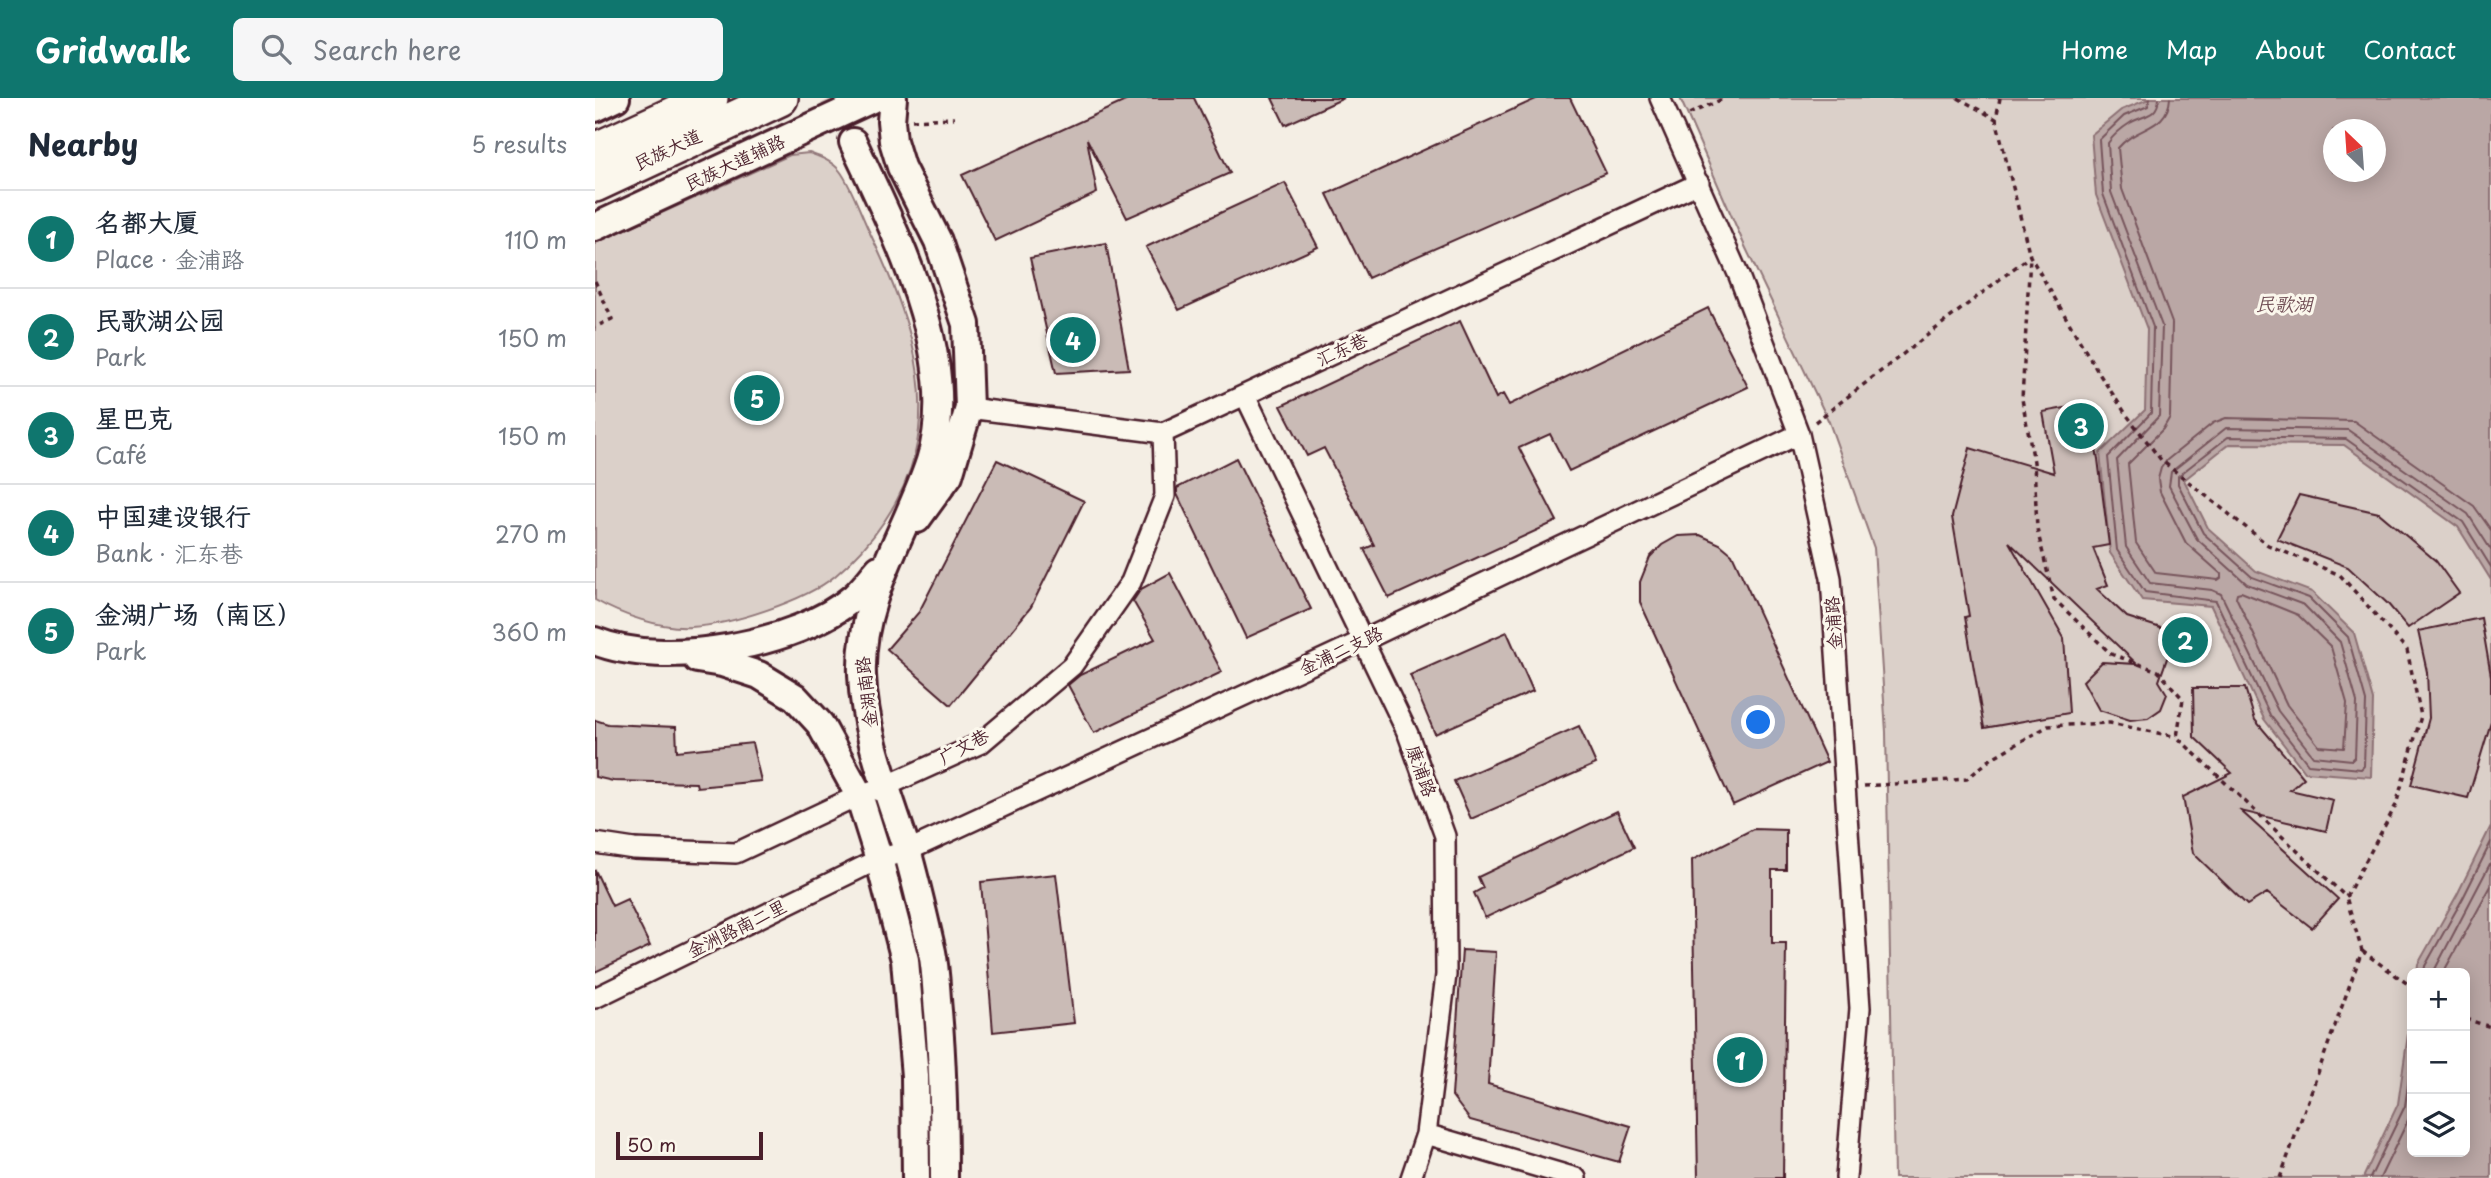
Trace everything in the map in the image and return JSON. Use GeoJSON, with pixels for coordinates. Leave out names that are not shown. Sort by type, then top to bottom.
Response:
{"type":"FeatureCollection","features":[{"type":"Feature","properties":{"kind":"highway","name":"民族大道"},"geometry":{"type":"LineString","coordinates":[[595,151],[710,98]]}},
{"type":"Feature","properties":{"kind":"highway","name":"民族大道"},"geometry":{"type":"LineString","coordinates":[[595,184],[780,98]]}},
{"type":"Feature","properties":{"kind":"main road"},"geometry":{"type":"LineString","coordinates":[[595,108],[616,98]]}},
{"type":"Feature","properties":{"kind":"main road","name":"民族大道辅路"},"geometry":{"type":"LineString","coordinates":[[595,227],[874,98]]}},
{"type":"Feature","properties":{"kind":"main road"},"geometry":{"type":"LineString","coordinates":[[595,622],[668,654],[737,646],[812,623],[854,597],[888,559],[949,475],[968,408],[966,324],[938,241],[901,167],[892,131],[893,98]]}},
{"type":"Feature","properties":{"kind":"main road","name":"金湖南路"},"geometry":{"type":"LineString","coordinates":[[853,142],[904,253],[926,322],[940,396],[930,458],[867,618],[862,642],[862,676],[866,713],[907,851],[933,955],[943,1074],[944,1178]]}},
{"type":"Feature","properties":{"kind":"main road"},"geometry":{"type":"LineString","coordinates":[[595,641],[613,648],[722,663],[759,675],[795,697],[820,724],[859,795],[905,960],[915,1076],[916,1178]]}},
{"type":"Feature","properties":{"kind":"street","name":"金浦路"},"geometry":{"type":"LineString","coordinates":[[1660,98],[1739,276],[1799,434],[1831,578],[1860,1008],[1846,1178]]}},
{"type":"Feature","properties":{"kind":"street","name":"汇东巷"},"geometry":{"type":"LineString","coordinates":[[1163,433],[1699,183]]}},
{"type":"Feature","properties":{"kind":"street","name":"康浦路"},"geometry":{"type":"LineString","coordinates":[[1245,395],[1408,734],[1445,836],[1446,975],[1426,1134],[1411,1178]]}},
{"type":"Feature","properties":{"kind":"street"},"geometry":{"type":"LineString","coordinates":[[968,408],[1163,433]]}},
{"type":"Feature","properties":{"kind":"street","name":"广文巷"},"geometry":{"type":"LineString","coordinates":[[595,843],[634,849],[736,853],[859,795],[886,786],[981,743],[1072,666],[1131,582],[1165,496],[1163,433]]}},
{"type":"Feature","properties":{"kind":"street","name":"金浦二支路"},"geometry":{"type":"LineString","coordinates":[[879,859],[907,851],[1362,641],[1799,434]]}},
{"type":"Feature","properties":{"kind":"street","name":"金洲路南二里"},"geometry":{"type":"LineString","coordinates":[[595,998],[879,859]]}},
{"type":"Feature","properties":{"kind":"street"},"geometry":{"type":"LineString","coordinates":[[1426,1134],[1576,1178]]}},
{"type":"Feature","properties":{"kind":"path"},"geometry":{"type":"LineString","coordinates":[[1671,122],[1725,98]]}},
{"type":"Feature","properties":{"kind":"path"},"geometry":{"type":"LineString","coordinates":[[1958,98],[1996,119]]}},
{"type":"Feature","properties":{"kind":"path"},"geometry":{"type":"LineString","coordinates":[[2000,98],[1996,119],[2030,256],[2098,372],[2126,414],[2161,460],[2268,545],[2340,575],[2407,650],[2421,716],[2396,805],[2346,897]]}},
{"type":"Feature","properties":{"kind":"path"},"geometry":{"type":"LineString","coordinates":[[1799,434],[2030,256]]}},
{"type":"Feature","properties":{"kind":"path"},"geometry":{"type":"LineString","coordinates":[[2030,256],[2022,400],[2034,462],[2038,529],[2054,599],[2111,654],[2158,671],[2183,699],[2177,737]]}},
{"type":"Feature","properties":{"kind":"path"},"geometry":{"type":"LineString","coordinates":[[595,281],[612,319],[595,327]]}},
{"type":"Feature","properties":{"kind":"path"},"geometry":{"type":"LineString","coordinates":[[1845,787],[1967,779],[1993,758],[2048,726],[2110,723],[2177,737],[2346,897],[2362,951],[2280,1178]]}},
{"type":"Feature","properties":{"kind":"path"},"geometry":{"type":"LineString","coordinates":[[2362,951],[2407,983]]}},
{"type":"Feature","properties":{"kind":"path"},"geometry":{"type":"LineString","coordinates":[[2470,1021],[2491,1027]]}},
{"type":"Feature","properties":{"kind":"shaded area"},"geometry":{"type":"Polygon","coordinates":[[[1680,98],[2491,98],[2491,1178],[1894,1178],[1886,732],[1874,548],[1829,422],[1743,242],[1680,98]]]}},
{"type":"Feature","properties":{"kind":"shaded area"},"geometry":{"type":"Polygon","coordinates":[[[809,153],[833,165],[848,184],[893,285],[911,340],[920,396],[920,425],[915,453],[903,488],[874,536],[849,564],[822,585],[787,603],[726,622],[691,627],[667,626],[617,611],[595,600],[595,243],[790,155],[809,153]]]}},
{"type":"Feature","properties":{"kind":"water","name":"民歌湖"},"geometry":{"type":"Polygon","coordinates":[[[2151,98],[2491,98],[2491,580],[2458,527],[2344,445],[2229,444],[2184,480],[2208,528],[2256,571],[2312,592],[2354,633],[2373,700],[2371,777],[2305,772],[2264,719],[2211,606],[2142,600],[2110,553],[2100,453],[2145,410],[2147,329],[2096,195],[2091,135],[2121,110],[2151,98]]]}},
{"type":"Feature","properties":{"kind":"water"},"geometry":{"type":"Polygon","coordinates":[[[2491,826],[2491,1178],[2363,1178],[2398,1104],[2407,1042],[2407,1157],[2470,1157],[2470,968],[2418,968],[2491,826]]]}},
{"type":"Feature","properties":{"kind":"building"},"geometry":{"type":"Polygon","coordinates":[[[1132,98],[1194,98],[1230,173],[1127,218],[1087,139],[1097,193],[995,241],[962,175],[1132,98]]]}},
{"type":"Feature","properties":{"kind":"building"},"geometry":{"type":"Polygon","coordinates":[[[1272,98],[1344,98],[1285,125],[1272,98]]]}},
{"type":"Feature","properties":{"kind":"building"},"geometry":{"type":"Polygon","coordinates":[[[1538,98],[1570,98],[1606,173],[1368,278],[1327,194],[1538,98]]]}},
{"type":"Feature","properties":{"kind":"building"},"geometry":{"type":"Polygon","coordinates":[[[1285,183],[1318,247],[1179,310],[1146,247],[1285,183]]]}},
{"type":"Feature","properties":{"kind":"building"},"geometry":{"type":"Polygon","coordinates":[[[1106,243],[1129,369],[1056,373],[1030,258],[1106,243]]]}},
{"type":"Feature","properties":{"kind":"building"},"geometry":{"type":"Polygon","coordinates":[[[1708,308],[1748,387],[1569,471],[1550,434],[1519,448],[1557,521],[1389,598],[1364,549],[1374,545],[1324,448],[1307,456],[1281,406],[1460,321],[1496,398],[1503,394],[1509,405],[1708,308]]]}},
{"type":"Feature","properties":{"kind":"building"},"geometry":{"type":"Polygon","coordinates":[[[2087,404],[2098,459],[2109,545],[2093,548],[2108,585],[2097,589],[2127,617],[2176,633],[2159,681],[2167,694],[2161,709],[2148,718],[2130,720],[2099,710],[2083,681],[2102,662],[2137,664],[2009,542],[2064,638],[2069,713],[1984,728],[1965,617],[1969,616],[1952,517],[1970,448],[2054,473],[2043,412],[2087,404]]]}},
{"type":"Feature","properties":{"kind":"building"},"geometry":{"type":"Polygon","coordinates":[[[1236,458],[1311,609],[1246,638],[1177,494],[1177,488],[1236,458]]]}},
{"type":"Feature","properties":{"kind":"building"},"geometry":{"type":"Polygon","coordinates":[[[997,460],[1084,501],[1031,607],[951,705],[887,649],[919,612],[997,460]]]}},
{"type":"Feature","properties":{"kind":"building"},"geometry":{"type":"Polygon","coordinates":[[[2299,495],[2379,513],[2436,561],[2459,593],[2408,628],[2388,604],[2348,567],[2277,539],[2299,495]]]}},
{"type":"Feature","properties":{"kind":"building"},"geometry":{"type":"Polygon","coordinates":[[[1700,535],[1720,544],[1732,554],[1827,762],[1733,805],[1640,602],[1640,582],[1650,557],[1662,545],[1678,536],[1700,535]]]}},
{"type":"Feature","properties":{"kind":"building"},"geometry":{"type":"Polygon","coordinates":[[[1170,573],[1222,672],[1094,733],[1068,685],[1080,675],[1155,639],[1133,601],[1141,589],[1170,573]]]}},
{"type":"Feature","properties":{"kind":"building"},"geometry":{"type":"Polygon","coordinates":[[[2481,618],[2491,676],[2491,722],[2468,798],[2411,785],[2429,718],[2427,672],[2418,631],[2481,618]]]}},
{"type":"Feature","properties":{"kind":"building"},"geometry":{"type":"Polygon","coordinates":[[[1507,632],[1533,691],[1435,734],[1410,675],[1507,632]]]}},
{"type":"Feature","properties":{"kind":"building"},"geometry":{"type":"Polygon","coordinates":[[[2193,688],[2245,688],[2255,720],[2304,778],[2290,790],[2333,800],[2326,831],[2241,811],[2338,899],[2312,928],[2267,893],[2247,905],[2193,853],[2183,797],[2232,773],[2194,737],[2193,688]]]}},
{"type":"Feature","properties":{"kind":"building"},"geometry":{"type":"Polygon","coordinates":[[[595,720],[608,724],[676,727],[677,751],[752,743],[761,781],[697,787],[696,783],[613,781],[595,777],[595,720]]]}},
{"type":"Feature","properties":{"kind":"building"},"geometry":{"type":"Polygon","coordinates":[[[1579,726],[1596,764],[1471,819],[1454,781],[1579,726]]]}},
{"type":"Feature","properties":{"kind":"building"},"geometry":{"type":"Polygon","coordinates":[[[1617,811],[1634,847],[1485,918],[1474,893],[1483,888],[1478,877],[1617,811]]]}},
{"type":"Feature","properties":{"kind":"building"},"geometry":{"type":"Polygon","coordinates":[[[1753,829],[1786,830],[1786,870],[1772,870],[1772,943],[1786,943],[1783,1178],[1698,1178],[1692,860],[1753,829]]]}},
{"type":"Feature","properties":{"kind":"building"},"geometry":{"type":"Polygon","coordinates":[[[595,870],[612,906],[627,899],[650,946],[595,972],[595,870]]]}},
{"type":"Feature","properties":{"kind":"building"},"geometry":{"type":"Polygon","coordinates":[[[1056,874],[1074,1023],[993,1032],[981,882],[1056,874]]]}},
{"type":"Feature","properties":{"kind":"building"},"geometry":{"type":"Polygon","coordinates":[[[1462,950],[1496,952],[1488,1084],[1631,1126],[1619,1162],[1470,1120],[1452,1096],[1462,950]]]}},
{"type":"Feature","properties":{"kind":"tunnel"},"geometry":{"type":"LineString","coordinates":[[833,98],[853,142]]}},
{"type":"Feature","properties":{"kind":"place","name":"中国建设银行"},"geometry":{"type":"Point","coordinates":[1073,340]}},
{"type":"Feature","properties":{"kind":"place","name":"金湖广场（南区）"},"geometry":{"type":"Point","coordinates":[757,398]}},
{"type":"Feature","properties":{"kind":"place","name":"星巴克"},"geometry":{"type":"Point","coordinates":[2081,426]}},
{"type":"Feature","properties":{"kind":"place","name":"民歌湖公园"},"geometry":{"type":"Point","coordinates":[2185,640]}},
{"type":"Feature","properties":{"kind":"place","name":"名都大厦"},"geometry":{"type":"Point","coordinates":[1740,1060]}}]}
